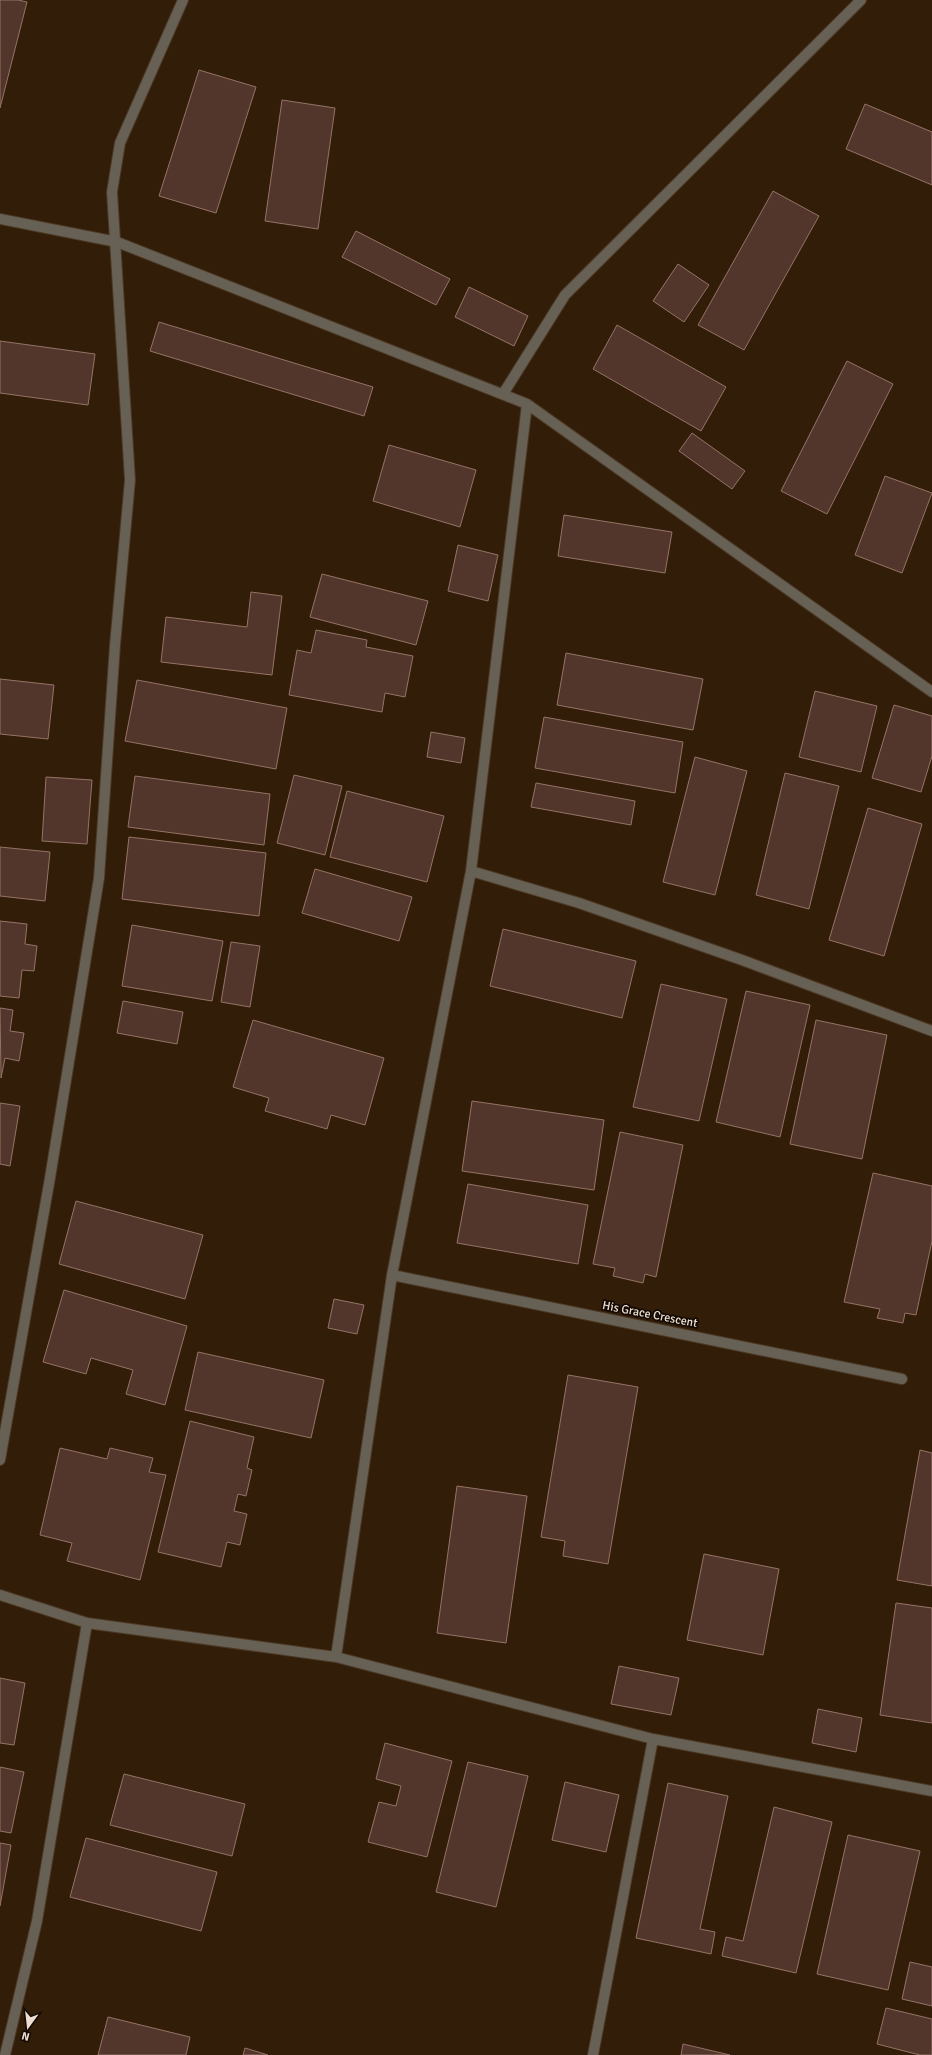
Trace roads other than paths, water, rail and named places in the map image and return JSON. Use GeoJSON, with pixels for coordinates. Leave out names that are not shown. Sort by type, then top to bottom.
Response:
{"type":"FeatureCollection","features":[{"type":"Feature","properties":{"kind":"street"},"geometry":{"type":"LineString","coordinates":[[0,1460],[50,1178],[99,878],[115,645],[130,480],[117,242],[112,192],[120,143],[183,0]]}},
{"type":"Feature","properties":{"kind":"street"},"geometry":{"type":"LineString","coordinates":[[503,394],[565,295],[861,0]]}},
{"type":"Feature","properties":{"kind":"street"},"geometry":{"type":"LineString","coordinates":[[0,219],[117,242],[527,404],[932,692]]}},
{"type":"Feature","properties":{"kind":"street"},"geometry":{"type":"LineString","coordinates":[[336,1657],[392,1275],[471,871],[527,404]]}},
{"type":"Feature","properties":{"kind":"street"},"geometry":{"type":"LineString","coordinates":[[471,871],[594,908],[742,960],[932,1031]]}},
{"type":"Feature","properties":{"kind":"street","name":"His Grace Crescent"},"geometry":{"type":"LineString","coordinates":[[392,1275],[902,1379]]}},
{"type":"Feature","properties":{"kind":"street"},"geometry":{"type":"LineString","coordinates":[[0,1595],[87,1623],[336,1657],[653,1739],[932,1791]]}},
{"type":"Feature","properties":{"kind":"street"},"geometry":{"type":"LineString","coordinates":[[5,2055],[37,1921],[87,1623]]}},
{"type":"Feature","properties":{"kind":"street"},"geometry":{"type":"LineString","coordinates":[[593,2055],[653,1739]]}}]}
